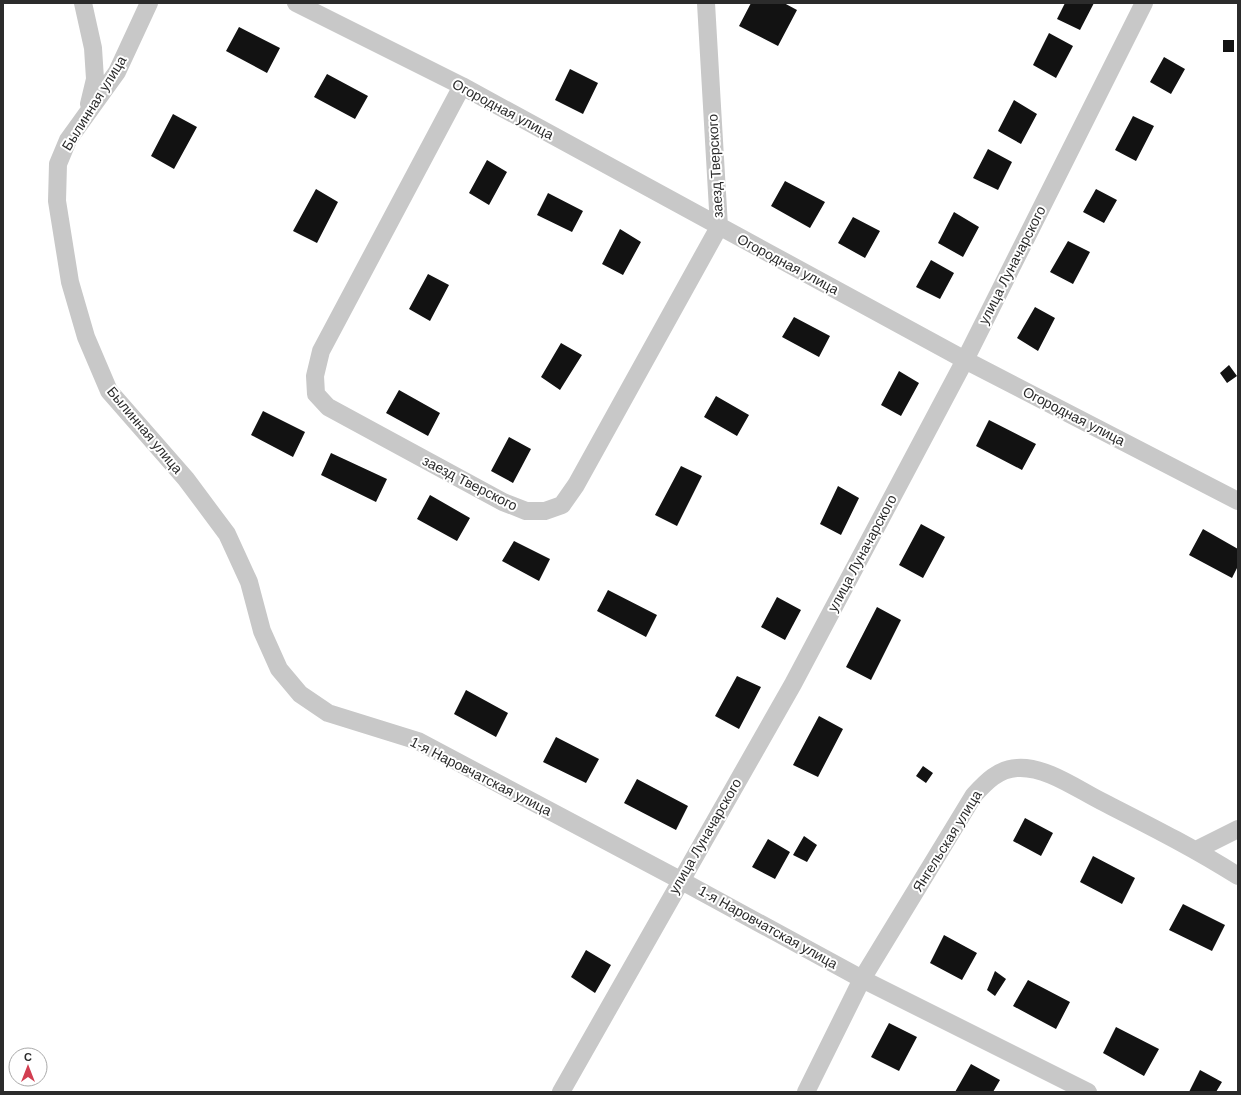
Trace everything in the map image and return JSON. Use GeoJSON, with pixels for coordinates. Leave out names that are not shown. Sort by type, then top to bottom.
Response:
{"type":"FeatureCollection","features":[{"type":"Feature","properties":{"kind":"street"},"geometry":{"type":"LineString","coordinates":[[82,3],[93,48],[95,79],[87,112]]}},
{"type":"Feature","properties":{"kind":"street","name":"Былинная улица"},"geometry":{"type":"LineString","coordinates":[[149,3],[117,72],[68,140],[58,164],[57,201],[70,282],[86,337],[109,391],[186,479],[227,534],[249,582],[262,631],[279,669],[300,694],[328,713],[360,724]]}},
{"type":"Feature","properties":{"kind":"street","name":"Огородная улица"},"geometry":{"type":"LineString","coordinates":[[296,3],[462,86],[965,360],[1238,501]]}},
{"type":"Feature","properties":{"kind":"street","name":"заезд Тверского"},"geometry":{"type":"LineString","coordinates":[[462,86],[321,351],[315,376],[316,394],[328,407],[350,420],[503,502],[526,511],[545,511],[562,505],[576,485],[719,227],[706,3]]}},
{"type":"Feature","properties":{"kind":"street","name":"улица Луначарского"},"geometry":{"type":"LineString","coordinates":[[561,1092],[680,880],[793,684],[965,360],[1144,3]]}},
{"type":"Feature","properties":{"kind":"street","name":"1-я Наровчатская улица"},"geometry":{"type":"LineString","coordinates":[[360,724],[418,741],[680,880],[862,979],[1088,1092]]}},
{"type":"Feature","properties":{"kind":"street","name":"Янгельская улица"},"geometry":{"type":"LineString","coordinates":[[806,1092],[862,979],[974,795],[988,780],[1000,772],[1017,768],[1051,776],[1196,850],[1238,876]]}},
{"type":"Feature","properties":{"kind":"street"},"geometry":{"type":"LineString","coordinates":[[1196,850],[1238,829]]}},
{"type":"Feature","properties":{"kind":"building"},"geometry":{"type":"Polygon","coordinates":[[[751,3],[784,3],[797,10],[778,46],[739,26],[751,3]]]}},
{"type":"Feature","properties":{"kind":"building"},"geometry":{"type":"Polygon","coordinates":[[[1065,3],[1094,3],[1080,30],[1057,19],[1065,3]]]}},
{"type":"Feature","properties":{"kind":"building"},"geometry":{"type":"Polygon","coordinates":[[[239,27],[280,48],[267,73],[226,51],[239,27]]]}},
{"type":"Feature","properties":{"kind":"building"},"geometry":{"type":"Polygon","coordinates":[[[1049,33],[1073,46],[1056,78],[1033,65],[1049,33]]]}},
{"type":"Feature","properties":{"kind":"building"},"geometry":{"type":"Polygon","coordinates":[[[1223,40],[1234,40],[1234,52],[1223,52],[1223,40]]]}},
{"type":"Feature","properties":{"kind":"building"},"geometry":{"type":"Polygon","coordinates":[[[1164,57],[1185,69],[1171,94],[1150,82],[1164,57]]]}},
{"type":"Feature","properties":{"kind":"building"},"geometry":{"type":"Polygon","coordinates":[[[570,69],[598,83],[583,114],[555,100],[570,69]]]}},
{"type":"Feature","properties":{"kind":"building"},"geometry":{"type":"Polygon","coordinates":[[[327,74],[368,96],[355,119],[314,97],[327,74]]]}},
{"type":"Feature","properties":{"kind":"building"},"geometry":{"type":"Polygon","coordinates":[[[1014,100],[1037,114],[1021,144],[998,131],[1014,100]]]}},
{"type":"Feature","properties":{"kind":"building"},"geometry":{"type":"Polygon","coordinates":[[[173,114],[197,127],[174,169],[151,156],[173,114]]]}},
{"type":"Feature","properties":{"kind":"building"},"geometry":{"type":"Polygon","coordinates":[[[1133,116],[1154,126],[1136,161],[1115,150],[1133,116]]]}},
{"type":"Feature","properties":{"kind":"building"},"geometry":{"type":"Polygon","coordinates":[[[988,149],[1012,162],[998,190],[973,178],[988,149]]]}},
{"type":"Feature","properties":{"kind":"building"},"geometry":{"type":"Polygon","coordinates":[[[487,160],[507,172],[489,205],[469,193],[487,160]]]}},
{"type":"Feature","properties":{"kind":"building"},"geometry":{"type":"Polygon","coordinates":[[[785,181],[825,202],[810,228],[771,206],[785,181]]]}},
{"type":"Feature","properties":{"kind":"building"},"geometry":{"type":"Polygon","coordinates":[[[316,189],[338,202],[317,243],[293,231],[316,189]]]}},
{"type":"Feature","properties":{"kind":"building"},"geometry":{"type":"Polygon","coordinates":[[[1096,189],[1117,200],[1104,223],[1083,212],[1096,189]]]}},
{"type":"Feature","properties":{"kind":"building"},"geometry":{"type":"Polygon","coordinates":[[[548,193],[583,211],[572,232],[537,215],[548,193]]]}},
{"type":"Feature","properties":{"kind":"building"},"geometry":{"type":"Polygon","coordinates":[[[954,212],[979,227],[963,257],[938,243],[954,212]]]}},
{"type":"Feature","properties":{"kind":"building"},"geometry":{"type":"Polygon","coordinates":[[[853,217],[880,231],[865,258],[838,243],[853,217]]]}},
{"type":"Feature","properties":{"kind":"building"},"geometry":{"type":"Polygon","coordinates":[[[620,229],[641,242],[623,275],[602,264],[620,229]]]}},
{"type":"Feature","properties":{"kind":"building"},"geometry":{"type":"Polygon","coordinates":[[[1068,241],[1090,252],[1073,284],[1050,272],[1068,241]]]}},
{"type":"Feature","properties":{"kind":"building"},"geometry":{"type":"Polygon","coordinates":[[[931,260],[954,273],[940,299],[916,287],[931,260]]]}},
{"type":"Feature","properties":{"kind":"building"},"geometry":{"type":"Polygon","coordinates":[[[428,274],[449,285],[430,321],[409,309],[428,274]]]}},
{"type":"Feature","properties":{"kind":"building"},"geometry":{"type":"Polygon","coordinates":[[[1035,307],[1055,318],[1038,351],[1017,338],[1035,307]]]}},
{"type":"Feature","properties":{"kind":"building"},"geometry":{"type":"Polygon","coordinates":[[[794,317],[830,336],[819,357],[782,337],[794,317]]]}},
{"type":"Feature","properties":{"kind":"building"},"geometry":{"type":"Polygon","coordinates":[[[561,343],[582,355],[560,390],[541,377],[561,343]]]}},
{"type":"Feature","properties":{"kind":"building"},"geometry":{"type":"Polygon","coordinates":[[[1229,365],[1237,376],[1227,383],[1220,373],[1229,365]]]}},
{"type":"Feature","properties":{"kind":"building"},"geometry":{"type":"Polygon","coordinates":[[[899,371],[919,383],[901,416],[881,405],[899,371]]]}},
{"type":"Feature","properties":{"kind":"building"},"geometry":{"type":"Polygon","coordinates":[[[399,390],[440,413],[428,436],[386,413],[399,390]]]}},
{"type":"Feature","properties":{"kind":"building"},"geometry":{"type":"Polygon","coordinates":[[[716,396],[749,415],[737,436],[704,417],[716,396]]]}},
{"type":"Feature","properties":{"kind":"building"},"geometry":{"type":"Polygon","coordinates":[[[263,411],[305,432],[293,457],[251,435],[263,411]]]}},
{"type":"Feature","properties":{"kind":"building"},"geometry":{"type":"Polygon","coordinates":[[[989,420],[1036,444],[1022,470],[976,446],[989,420]]]}},
{"type":"Feature","properties":{"kind":"building"},"geometry":{"type":"Polygon","coordinates":[[[509,437],[531,449],[513,483],[491,471],[509,437]]]}},
{"type":"Feature","properties":{"kind":"building"},"geometry":{"type":"Polygon","coordinates":[[[331,453],[387,479],[376,502],[321,475],[331,453]]]}},
{"type":"Feature","properties":{"kind":"building"},"geometry":{"type":"Polygon","coordinates":[[[681,466],[702,476],[677,526],[655,515],[681,466]]]}},
{"type":"Feature","properties":{"kind":"building"},"geometry":{"type":"Polygon","coordinates":[[[838,486],[859,498],[841,535],[820,524],[838,486]]]}},
{"type":"Feature","properties":{"kind":"building"},"geometry":{"type":"Polygon","coordinates":[[[430,495],[470,518],[457,541],[417,519],[430,495]]]}},
{"type":"Feature","properties":{"kind":"building"},"geometry":{"type":"Polygon","coordinates":[[[921,524],[945,537],[923,578],[899,565],[921,524]]]}},
{"type":"Feature","properties":{"kind":"building"},"geometry":{"type":"Polygon","coordinates":[[[1203,529],[1238,549],[1238,566],[1232,578],[1189,555],[1203,529]]]}},
{"type":"Feature","properties":{"kind":"building"},"geometry":{"type":"Polygon","coordinates":[[[514,541],[550,559],[539,581],[502,561],[514,541]]]}},
{"type":"Feature","properties":{"kind":"building"},"geometry":{"type":"Polygon","coordinates":[[[608,590],[657,615],[646,637],[597,611],[608,590]]]}},
{"type":"Feature","properties":{"kind":"building"},"geometry":{"type":"Polygon","coordinates":[[[777,597],[801,610],[785,640],[761,627],[777,597]]]}},
{"type":"Feature","properties":{"kind":"building"},"geometry":{"type":"Polygon","coordinates":[[[877,607],[901,620],[871,680],[846,667],[877,607]]]}},
{"type":"Feature","properties":{"kind":"building"},"geometry":{"type":"Polygon","coordinates":[[[737,676],[761,687],[739,729],[715,716],[737,676]]]}},
{"type":"Feature","properties":{"kind":"building"},"geometry":{"type":"Polygon","coordinates":[[[466,690],[508,713],[496,737],[454,714],[466,690]]]}},
{"type":"Feature","properties":{"kind":"building"},"geometry":{"type":"Polygon","coordinates":[[[819,716],[843,729],[818,777],[793,765],[819,716]]]}},
{"type":"Feature","properties":{"kind":"building"},"geometry":{"type":"Polygon","coordinates":[[[556,737],[599,759],[586,783],[543,762],[556,737]]]}},
{"type":"Feature","properties":{"kind":"building"},"geometry":{"type":"Polygon","coordinates":[[[923,766],[933,773],[926,783],[916,776],[923,766]]]}},
{"type":"Feature","properties":{"kind":"building"},"geometry":{"type":"Polygon","coordinates":[[[637,779],[688,806],[676,830],[624,803],[637,779]]]}},
{"type":"Feature","properties":{"kind":"building"},"geometry":{"type":"Polygon","coordinates":[[[1025,818],[1053,833],[1041,856],[1013,841],[1025,818]]]}},
{"type":"Feature","properties":{"kind":"building"},"geometry":{"type":"Polygon","coordinates":[[[804,836],[817,845],[807,862],[793,855],[804,836]]]}},
{"type":"Feature","properties":{"kind":"building"},"geometry":{"type":"Polygon","coordinates":[[[768,839],[790,852],[775,879],[752,867],[768,839]]]}},
{"type":"Feature","properties":{"kind":"building"},"geometry":{"type":"Polygon","coordinates":[[[1093,856],[1135,878],[1122,904],[1080,882],[1093,856]]]}},
{"type":"Feature","properties":{"kind":"building"},"geometry":{"type":"Polygon","coordinates":[[[1183,904],[1225,925],[1212,951],[1169,930],[1183,904]]]}},
{"type":"Feature","properties":{"kind":"building"},"geometry":{"type":"Polygon","coordinates":[[[944,935],[977,953],[962,980],[930,963],[944,935]]]}},
{"type":"Feature","properties":{"kind":"building"},"geometry":{"type":"Polygon","coordinates":[[[586,950],[611,965],[595,993],[571,977],[586,950]]]}},
{"type":"Feature","properties":{"kind":"building"},"geometry":{"type":"Polygon","coordinates":[[[995,971],[1006,979],[995,996],[987,990],[995,971]]]}},
{"type":"Feature","properties":{"kind":"building"},"geometry":{"type":"Polygon","coordinates":[[[1028,980],[1070,1002],[1056,1029],[1013,1006],[1028,980]]]}},
{"type":"Feature","properties":{"kind":"building"},"geometry":{"type":"Polygon","coordinates":[[[889,1023],[917,1037],[899,1071],[871,1057],[889,1023]]]}},
{"type":"Feature","properties":{"kind":"building"},"geometry":{"type":"Polygon","coordinates":[[[1116,1027],[1159,1049],[1144,1076],[1103,1053],[1116,1027]]]}},
{"type":"Feature","properties":{"kind":"building"},"geometry":{"type":"Polygon","coordinates":[[[971,1064],[1000,1080],[993,1092],[955,1092],[971,1064]]]}},
{"type":"Feature","properties":{"kind":"building"},"geometry":{"type":"Polygon","coordinates":[[[1200,1070],[1222,1082],[1216,1092],[1189,1092],[1200,1070]]]}}]}
